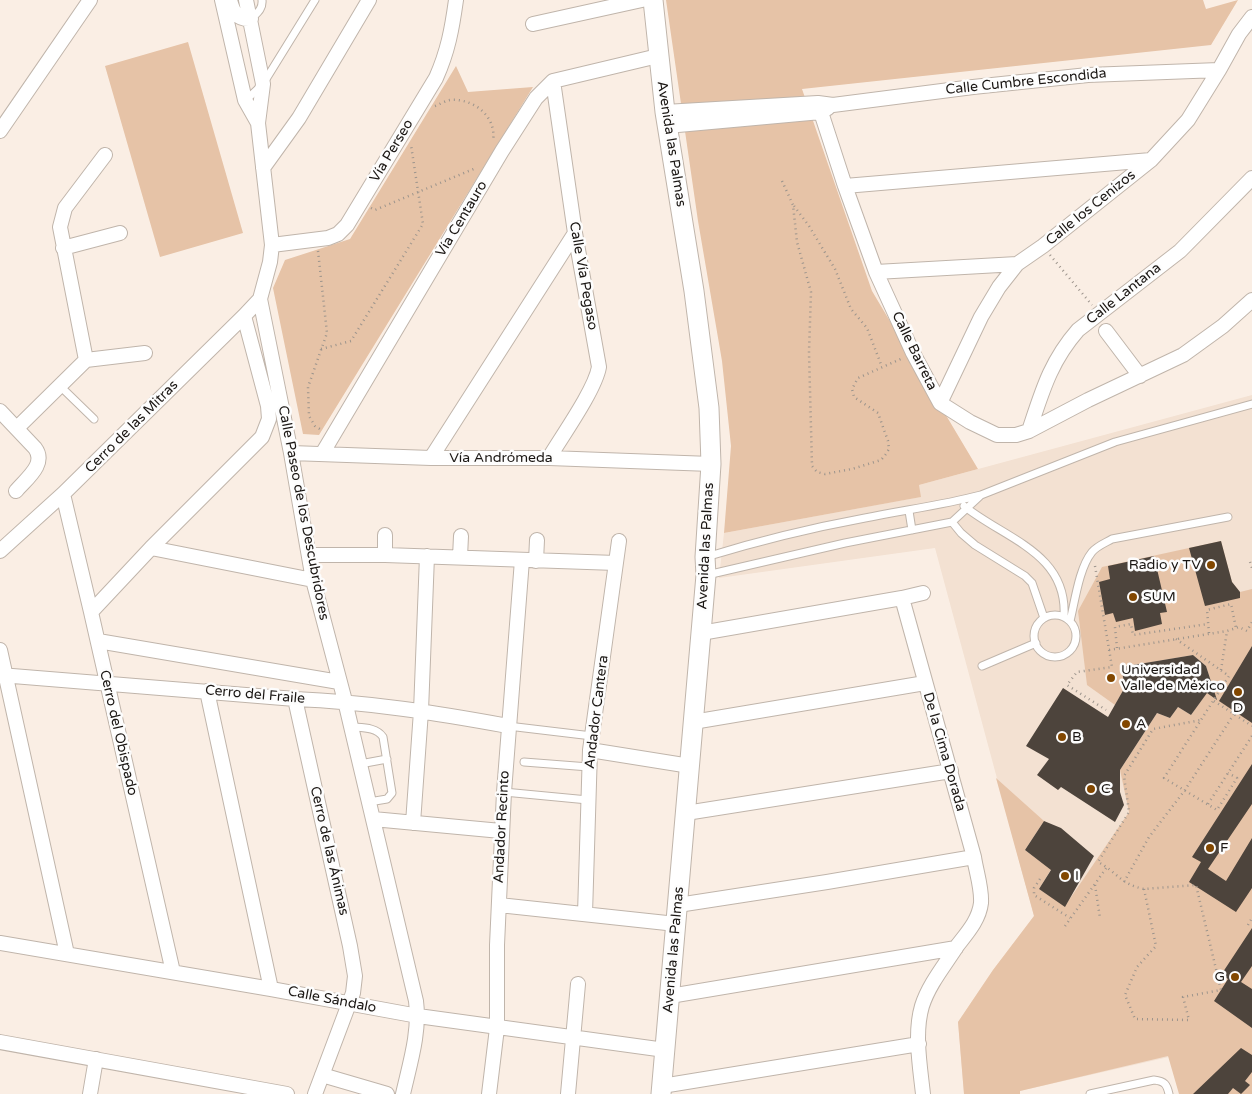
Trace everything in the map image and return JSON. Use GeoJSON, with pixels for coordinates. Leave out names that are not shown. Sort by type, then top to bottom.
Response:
{"type":"FeatureCollection","features":[{"type":"Feature","properties":{"kind":"street"},"geometry":{"type":"LineString","coordinates":[[0,131],[90,0]]}},
{"type":"Feature","properties":{"kind":"street","name":"Calle Paseo de los Descubridores"},"geometry":{"type":"LineString","coordinates":[[222,0],[245,100],[258,123]]}},
{"type":"Feature","properties":{"kind":"street"},"geometry":{"type":"LineString","coordinates":[[230,0],[233,10],[238,17],[251,19]]}},
{"type":"Feature","properties":{"kind":"street","name":"Calle Paseo de los Descubridores"},"geometry":{"type":"LineString","coordinates":[[246,0],[263,84],[258,123],[272,245],[270,262],[260,299],[291,453],[313,580],[345,701],[416,1001],[418,1016],[414,1048],[403,1094]]}},
{"type":"Feature","properties":{"kind":"street"},"geometry":{"type":"LineString","coordinates":[[264,168],[299,118],[369,0]]}},
{"type":"Feature","properties":{"kind":"street","name":"Vía Perseo"},"geometry":{"type":"LineString","coordinates":[[272,245],[328,238],[338,234],[347,225],[436,78],[446,55],[452,33],[456,0]]}},
{"type":"Feature","properties":{"kind":"street"},"geometry":{"type":"LineString","coordinates":[[532,24],[642,0]]}},
{"type":"Feature","properties":{"kind":"street","name":"Avenida las Palmas"},"geometry":{"type":"LineString","coordinates":[[653,0],[666,119],[695,300],[709,408],[710,464],[701,633],[661,1090]]}},
{"type":"Feature","properties":{"kind":"street","name":"Calle los Cenizos"},"geometry":{"type":"LineString","coordinates":[[940,403],[981,317],[999,287],[1017,264],[1043,246],[1151,160],[1188,120],[1252,17]]}},
{"type":"Feature","properties":{"kind":"street"},"geometry":{"type":"LineString","coordinates":[[553,82],[658,56]]}},
{"type":"Feature","properties":{"kind":"street","name":"Calle Cumbre Escondida"},"geometry":{"type":"LineString","coordinates":[[666,119],[824,107],[973,87],[1088,75],[1219,70]]}},
{"type":"Feature","properties":{"kind":"street","name":"Vía Centauro"},"geometry":{"type":"LineString","coordinates":[[322,454],[502,151],[536,98],[553,82]]}},
{"type":"Feature","properties":{"kind":"street","name":"Calle Vía Pegaso"},"geometry":{"type":"LineString","coordinates":[[549,458],[591,388],[599,367],[575,233],[553,82]]}},
{"type":"Feature","properties":{"kind":"street","name":"Calle Barreta"},"geometry":{"type":"LineString","coordinates":[[824,107],[845,186],[876,272],[913,353],[940,403],[970,422],[997,435],[1016,435],[1030,431],[1088,400],[1183,355],[1223,326],[1252,300]]}},
{"type":"Feature","properties":{"kind":"street"},"geometry":{"type":"LineString","coordinates":[[86,360],[60,233],[62,215],[105,155]]}},
{"type":"Feature","properties":{"kind":"street"},"geometry":{"type":"LineString","coordinates":[[845,186],[1151,160]]}},
{"type":"Feature","properties":{"kind":"street","name":"Calle Lantana"},"geometry":{"type":"LineString","coordinates":[[1030,431],[1052,366],[1066,344],[1078,330],[1180,251],[1252,178]]}},
{"type":"Feature","properties":{"kind":"street"},"geometry":{"type":"LineString","coordinates":[[63,248],[120,232]]}},
{"type":"Feature","properties":{"kind":"street"},"geometry":{"type":"LineString","coordinates":[[432,458],[575,233]]}},
{"type":"Feature","properties":{"kind":"street"},"geometry":{"type":"LineString","coordinates":[[876,272],[1017,264]]}},
{"type":"Feature","properties":{"kind":"street","name":"Cerro de las Mitras"},"geometry":{"type":"LineString","coordinates":[[0,551],[63,494],[260,299]]}},
{"type":"Feature","properties":{"kind":"street"},"geometry":{"type":"LineString","coordinates":[[92,612],[151,548],[262,437],[269,419],[268,406],[244,316]]}},
{"type":"Feature","properties":{"kind":"street"},"geometry":{"type":"LineString","coordinates":[[1106,332],[1140,376]]}},
{"type":"Feature","properties":{"kind":"street"},"geometry":{"type":"LineString","coordinates":[[17,428],[86,360],[145,353]]}},
{"type":"Feature","properties":{"kind":"street"},"geometry":{"type":"LineString","coordinates":[[0,411],[38,452],[40,459],[36,467],[16,491]]}},
{"type":"Feature","properties":{"kind":"street","name":"Vía Andrómeda"},"geometry":{"type":"LineString","coordinates":[[291,453],[432,458],[549,458],[710,464]]}},
{"type":"Feature","properties":{"kind":"street","name":"Cerro del Obispado"},"geometry":{"type":"LineString","coordinates":[[63,494],[92,612],[173,972]]}},
{"type":"Feature","properties":{"kind":"street"},"geometry":{"type":"LineString","coordinates":[[385,535],[385,555]]}},
{"type":"Feature","properties":{"kind":"street"},"geometry":{"type":"LineString","coordinates":[[460,557],[461,536]]}},
{"type":"Feature","properties":{"kind":"street","name":"Andador Recinto"},"geometry":{"type":"LineString","coordinates":[[489,1094],[497,1028],[501,831],[508,726],[529,560],[537,540]]}},
{"type":"Feature","properties":{"kind":"street","name":"Andador Cantera"},"geometry":{"type":"LineString","coordinates":[[585,914],[590,750],[619,541]]}},
{"type":"Feature","properties":{"kind":"street"},"geometry":{"type":"LineString","coordinates":[[151,548],[313,580]]}},
{"type":"Feature","properties":{"kind":"street"},"geometry":{"type":"LineString","coordinates":[[309,556],[385,555],[616,563]]}},
{"type":"Feature","properties":{"kind":"street"},"geometry":{"type":"LineString","coordinates":[[412,823],[421,710],[428,556]]}},
{"type":"Feature","properties":{"kind":"street"},"geometry":{"type":"LineString","coordinates":[[701,633],[923,593]]}},
{"type":"Feature","properties":{"kind":"street","name":"De la Cima Dorada"},"geometry":{"type":"LineString","coordinates":[[902,598],[974,857],[981,900],[979,912],[973,925],[928,992],[922,1006],[919,1020],[919,1044],[923,1094]]}},
{"type":"Feature","properties":{"kind":"street"},"geometry":{"type":"LineString","coordinates":[[98,641],[339,682]]}},
{"type":"Feature","properties":{"kind":"street"},"geometry":{"type":"LineString","coordinates":[[0,650],[3,675],[67,954]]}},
{"type":"Feature","properties":{"kind":"street","name":"Cerro del Fraile"},"geometry":{"type":"LineString","coordinates":[[3,675],[295,699],[345,701],[421,710],[508,726]]}},
{"type":"Feature","properties":{"kind":"street"},"geometry":{"type":"LineString","coordinates":[[693,722],[925,683]]}},
{"type":"Feature","properties":{"kind":"street"},"geometry":{"type":"LineString","coordinates":[[207,691],[271,989]]}},
{"type":"Feature","properties":{"kind":"street","name":"Cerro de las Ánimas"},"geometry":{"type":"LineString","coordinates":[[295,699],[353,961],[353,993],[315,1094]]}},
{"type":"Feature","properties":{"kind":"street"},"geometry":{"type":"LineString","coordinates":[[590,750],[690,766]]}},
{"type":"Feature","properties":{"kind":"street"},"geometry":{"type":"LineString","coordinates":[[686,813],[950,771]]}},
{"type":"Feature","properties":{"kind":"street"},"geometry":{"type":"LineString","coordinates":[[373,819],[501,831]]}},
{"type":"Feature","properties":{"kind":"street"},"geometry":{"type":"LineString","coordinates":[[678,905],[974,857]]}},
{"type":"Feature","properties":{"kind":"street"},"geometry":{"type":"LineString","coordinates":[[499,905],[676,924]]}},
{"type":"Feature","properties":{"kind":"street","name":"Calle Sándalo"},"geometry":{"type":"LineString","coordinates":[[0,942],[418,1016],[665,1050]]}},
{"type":"Feature","properties":{"kind":"street"},"geometry":{"type":"LineString","coordinates":[[670,996],[956,948]]}},
{"type":"Feature","properties":{"kind":"street"},"geometry":{"type":"LineString","coordinates":[[568,1094],[578,984]]}},
{"type":"Feature","properties":{"kind":"street"},"geometry":{"type":"LineString","coordinates":[[0,1042],[287,1094]]}},
{"type":"Feature","properties":{"kind":"street"},"geometry":{"type":"LineString","coordinates":[[661,1090],[919,1044]]}},
{"type":"Feature","properties":{"kind":"street"},"geometry":{"type":"LineString","coordinates":[[90,1094],[96,1059]]}},
{"type":"Feature","properties":{"kind":"street"},"geometry":{"type":"LineString","coordinates":[[322,1075],[387,1094]]}},
{"type":"Feature","properties":{"kind":"lane"},"geometry":{"type":"LineString","coordinates":[[251,19],[260,9],[262,0]]}},
{"type":"Feature","properties":{"kind":"lane"},"geometry":{"type":"LineString","coordinates":[[245,100],[263,84],[315,0]]}},
{"type":"Feature","properties":{"kind":"lane"},"geometry":{"type":"LineString","coordinates":[[60,386],[94,419]]}},
{"type":"Feature","properties":{"kind":"lane"},"geometry":{"type":"LineString","coordinates":[[706,566],[749,544],[981,495],[1115,442],[1252,404]]}},
{"type":"Feature","properties":{"kind":"lane"},"geometry":{"type":"LineString","coordinates":[[706,566],[781,557],[952,522],[981,495]]}},
{"type":"Feature","properties":{"kind":"lane"},"geometry":{"type":"LineString","coordinates":[[958,501],[1030,549],[1048,565],[1058,580],[1063,594],[1067,619]]}},
{"type":"Feature","properties":{"kind":"lane"},"geometry":{"type":"LineString","coordinates":[[909,511],[912,530]]}},
{"type":"Feature","properties":{"kind":"lane"},"geometry":{"type":"LineString","coordinates":[[1067,619],[1080,577],[1092,552],[1112,539],[1228,517]]}},
{"type":"Feature","properties":{"kind":"lane"},"geometry":{"type":"LineString","coordinates":[[952,522],[975,545],[1025,576],[1032,583],[1044,618]]}},
{"type":"Feature","properties":{"kind":"lane"},"geometry":{"type":"LineString","coordinates":[[1058,615],[1067,619],[1074,626],[1076,640],[1070,652],[1057,657],[1044,654],[1036,643],[1036,629],[1044,618],[1058,615]]}},
{"type":"Feature","properties":{"kind":"lane"},"geometry":{"type":"LineString","coordinates":[[982,666],[1036,643]]}},
{"type":"Feature","properties":{"kind":"lane"},"geometry":{"type":"LineString","coordinates":[[508,726],[592,736]]}},
{"type":"Feature","properties":{"kind":"lane"},"geometry":{"type":"LineString","coordinates":[[351,727],[379,732],[383,737],[392,793],[387,799],[369,802]]}},
{"type":"Feature","properties":{"kind":"lane"},"geometry":{"type":"LineString","coordinates":[[360,764],[387,759]]}},
{"type":"Feature","properties":{"kind":"lane"},"geometry":{"type":"LineString","coordinates":[[524,762],[589,767]]}},
{"type":"Feature","properties":{"kind":"lane"},"geometry":{"type":"LineString","coordinates":[[504,792],[588,800]]}},
{"type":"Feature","properties":{"kind":"lane"},"geometry":{"type":"LineString","coordinates":[[1090,1094],[1154,1080],[1164,1082],[1168,1086],[1169,1094]]}},
{"type":"Feature","properties":{"kind":"path"},"geometry":{"type":"LineString","coordinates":[[423,99],[434,106],[448,100],[457,100],[477,107],[492,123],[494,134],[492,146],[502,151]]}},
{"type":"Feature","properties":{"kind":"path"},"geometry":{"type":"LineString","coordinates":[[322,349],[351,341],[423,224],[412,145],[399,138]]}},
{"type":"Feature","properties":{"kind":"path"},"geometry":{"type":"LineString","coordinates":[[361,201],[375,210],[478,167],[489,174]]}},
{"type":"Feature","properties":{"kind":"path"},"geometry":{"type":"LineString","coordinates":[[782,181],[793,205],[809,226],[835,269],[850,309],[867,328],[882,367]]}},
{"type":"Feature","properties":{"kind":"path"},"geometry":{"type":"LineString","coordinates":[[793,205],[797,242],[811,292],[809,352],[812,466],[817,472],[825,474],[852,469],[881,460],[886,454],[889,449],[888,441],[878,413],[854,397],[852,389],[858,378],[913,353]]}},
{"type":"Feature","properties":{"kind":"path"},"geometry":{"type":"LineString","coordinates":[[316,240],[327,333],[308,387],[309,416],[315,426],[333,436]]}},
{"type":"Feature","properties":{"kind":"path"},"geometry":{"type":"LineString","coordinates":[[1043,246],[1098,313]]}},
{"type":"Feature","properties":{"kind":"path"},"geometry":{"type":"LineString","coordinates":[[1092,552],[1112,667],[1077,672],[1067,684],[1106,710]]}},
{"type":"Feature","properties":{"kind":"path"},"geometry":{"type":"LineString","coordinates":[[1250,562],[1252,568]]}},
{"type":"Feature","properties":{"kind":"path"},"geometry":{"type":"LineString","coordinates":[[1209,634],[1207,610],[1231,604],[1236,628]]}},
{"type":"Feature","properties":{"kind":"path"},"geometry":{"type":"LineString","coordinates":[[1109,650],[1228,631],[1239,627],[1247,630],[1252,622]]}},
{"type":"Feature","properties":{"kind":"path"},"geometry":{"type":"LineString","coordinates":[[1117,648],[1115,627],[1131,624],[1133,636],[1208,624]]}},
{"type":"Feature","properties":{"kind":"path"},"geometry":{"type":"LineString","coordinates":[[1221,670],[1228,631]]}},
{"type":"Feature","properties":{"kind":"path"},"geometry":{"type":"LineString","coordinates":[[1176,639],[1229,676],[1164,778],[1216,810],[1237,778],[1228,773]]}},
{"type":"Feature","properties":{"kind":"path"},"geometry":{"type":"LineString","coordinates":[[1213,700],[1252,726]]}},
{"type":"Feature","properties":{"kind":"path"},"geometry":{"type":"LineString","coordinates":[[1124,882],[1149,837],[1186,790],[1234,714]]}},
{"type":"Feature","properties":{"kind":"path"},"geometry":{"type":"LineString","coordinates":[[1144,889],[1156,946],[1137,967],[1125,996],[1135,1019],[1189,1020],[1184,997],[1221,990],[1196,885],[1144,889],[1124,882],[1098,862],[1129,812],[1124,776],[1153,729],[1201,720]]}},
{"type":"Feature","properties":{"kind":"path"},"geometry":{"type":"LineString","coordinates":[[1208,804],[1252,736]]}},
{"type":"Feature","properties":{"kind":"path"},"geometry":{"type":"LineString","coordinates":[[1065,926],[1106,867]]}},
{"type":"Feature","properties":{"kind":"path"},"geometry":{"type":"LineString","coordinates":[[1040,878],[1034,888],[1034,895],[1070,918]]}},
{"type":"Feature","properties":{"kind":"path"},"geometry":{"type":"LineString","coordinates":[[1095,884],[1100,918]]}},
{"type":"Feature","properties":{"kind":"path"},"geometry":{"type":"LineString","coordinates":[[1248,925],[1252,918]]}},
{"type":"Feature","properties":{"kind":"shaded area"},"geometry":{"type":"Polygon","coordinates":[[[666,0],[1203,0],[1206,9],[1238,0],[1211,45],[802,89],[872,291],[978,469],[919,485],[921,497],[724,533],[731,446],[722,361],[698,221],[666,0]]]}},
{"type":"Feature","properties":{"kind":"shaded area"},"geometry":{"type":"Polygon","coordinates":[[[188,42],[243,233],[160,257],[105,66],[188,42]]]}},
{"type":"Feature","properties":{"kind":"shaded area"},"geometry":{"type":"Polygon","coordinates":[[[456,66],[468,92],[533,87],[319,435],[303,434],[273,288],[285,260],[350,239],[456,66]]]}},
{"type":"Feature","properties":{"kind":"shaded area","name":"Universidad Valle de México"},"geometry":{"type":"Polygon","coordinates":[[[1252,395],[1252,1038],[1020,1091],[1020,1094],[964,1094],[958,1022],[993,970],[1034,916],[935,548],[719,578],[724,533],[920,497],[919,485],[1252,395]]]}},
{"type":"Feature","properties":{"kind":"shaded area"},"geometry":{"type":"Polygon","coordinates":[[[1221,541],[1232,582],[1240,592],[1252,589],[1252,1094],[1179,1094],[1168,1056],[1020,1091],[1020,1094],[964,1094],[958,1022],[993,970],[1034,916],[996,778],[1044,821],[1025,850],[1041,862],[1066,845],[1039,889],[1065,906],[1129,812],[1120,770],[1157,713],[1170,718],[1178,707],[1191,715],[1212,685],[1206,666],[1193,655],[1122,667],[1125,687],[1115,705],[1087,685],[1078,611],[1102,567],[1221,541]]]}},
{"type":"Feature","properties":{"kind":"building","name":"Radio y TV"},"geometry":{"type":"Polygon","coordinates":[[[1221,541],[1232,582],[1240,592],[1240,598],[1205,606],[1189,548],[1221,541]]]}},
{"type":"Feature","properties":{"kind":"building","name":"SUM"},"geometry":{"type":"Polygon","coordinates":[[[1154,556],[1167,612],[1160,613],[1162,624],[1135,631],[1133,618],[1116,622],[1113,613],[1105,615],[1099,582],[1110,579],[1108,566],[1154,556]]]}},
{"type":"Feature","properties":{"kind":"building","name":"D"},"geometry":{"type":"Polygon","coordinates":[[[1252,646],[1252,723],[1219,701],[1252,646]]]}},
{"type":"Feature","properties":{"kind":"building"},"geometry":{"type":"Polygon","coordinates":[[[1193,655],[1206,666],[1217,700],[1207,693],[1191,715],[1178,707],[1170,718],[1157,713],[1120,770],[1120,792],[1124,805],[1115,822],[1061,787],[1058,790],[1037,775],[1049,759],[1026,746],[1063,688],[1108,717],[1125,687],[1121,667],[1193,655]]]}},
{"type":"Feature","properties":{"kind":"building","name":"F"},"geometry":{"type":"Polygon","coordinates":[[[1252,764],[1252,804],[1208,869],[1226,881],[1252,838],[1252,888],[1236,912],[1189,882],[1201,862],[1192,857],[1252,764]]]}},
{"type":"Feature","properties":{"kind":"building","name":"I"},"geometry":{"type":"Polygon","coordinates":[[[1044,821],[1061,828],[1094,856],[1065,907],[1039,889],[1051,870],[1025,850],[1044,821]]]}},
{"type":"Feature","properties":{"kind":"building","name":"G"},"geometry":{"type":"Polygon","coordinates":[[[1252,928],[1252,966],[1241,982],[1252,989],[1252,1028],[1214,1001],[1228,979],[1221,975],[1252,928]]]}},
{"type":"Feature","properties":{"kind":"building"},"geometry":{"type":"Polygon","coordinates":[[[1241,1048],[1252,1055],[1252,1072],[1245,1081],[1250,1085],[1241,1094],[1233,1088],[1228,1094],[1193,1094],[1241,1048]]]}},
{"type":"Feature","properties":{"kind":"place","name":"Radio y TV"},"geometry":{"type":"Point","coordinates":[1211,565]}},
{"type":"Feature","properties":{"kind":"place","name":"SUM"},"geometry":{"type":"Point","coordinates":[1133,597]}},
{"type":"Feature","properties":{"kind":"place","name":"Universidad Valle de México"},"geometry":{"type":"Point","coordinates":[1111,678]}},
{"type":"Feature","properties":{"kind":"place","name":"D"},"geometry":{"type":"Point","coordinates":[1238,692]}},
{"type":"Feature","properties":{"kind":"place","name":"A"},"geometry":{"type":"Point","coordinates":[1126,724]}},
{"type":"Feature","properties":{"kind":"place","name":"B"},"geometry":{"type":"Point","coordinates":[1062,737]}},
{"type":"Feature","properties":{"kind":"place","name":"C"},"geometry":{"type":"Point","coordinates":[1091,789]}},
{"type":"Feature","properties":{"kind":"place","name":"F"},"geometry":{"type":"Point","coordinates":[1210,848]}},
{"type":"Feature","properties":{"kind":"place","name":"I"},"geometry":{"type":"Point","coordinates":[1065,876]}},
{"type":"Feature","properties":{"kind":"place","name":"G"},"geometry":{"type":"Point","coordinates":[1235,977]}}]}
